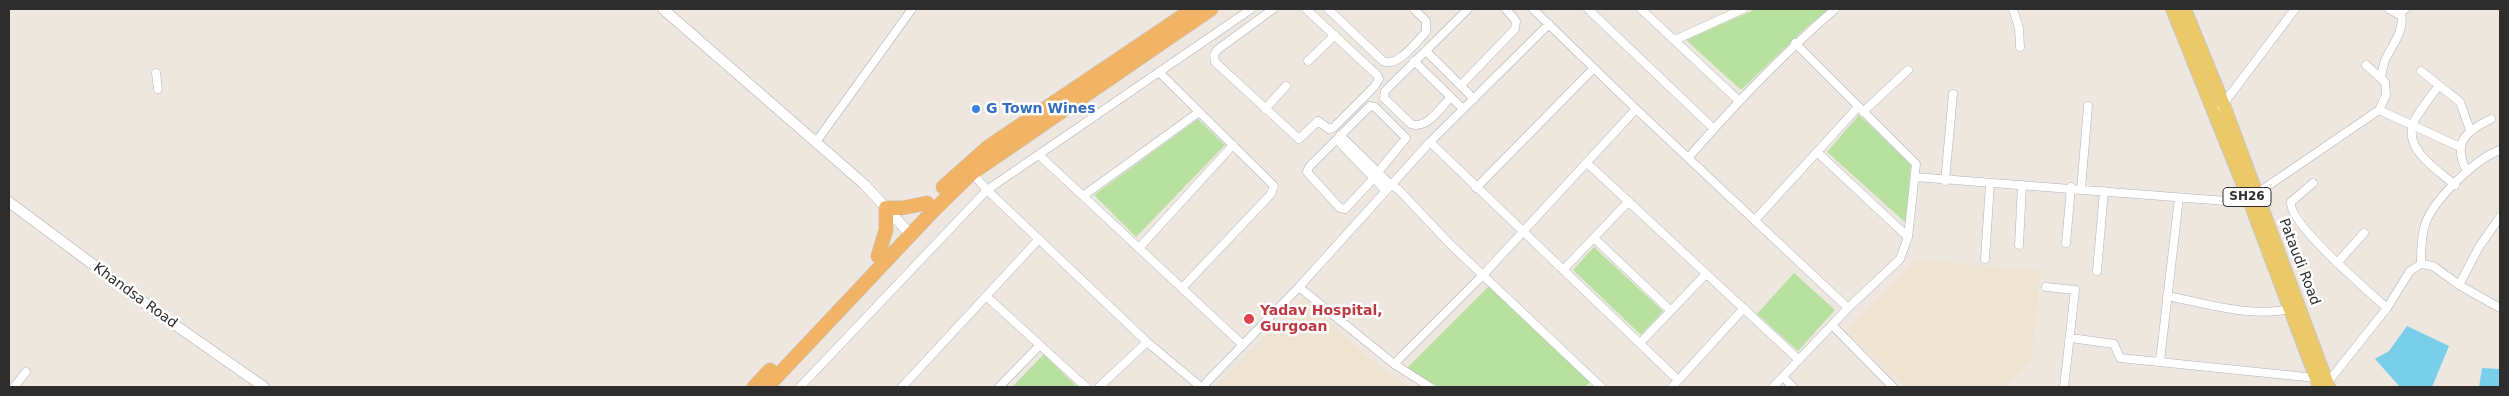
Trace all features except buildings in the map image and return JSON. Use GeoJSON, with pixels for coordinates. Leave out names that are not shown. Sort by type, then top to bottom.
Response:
{"type":"FeatureCollection","features":[{"type":"Feature","properties":{"kind":"highway"},"geometry":{"type":"LineString","coordinates":[[754,387],[878,256],[972,173],[1023,130],[1193,9]]}},
{"type":"Feature","properties":{"kind":"highway"},"geometry":{"type":"LineString","coordinates":[[767,387],[907,231],[927,203],[973,159],[1023,130],[1211,9]]}},
{"type":"Feature","properties":{"kind":"highway"},"geometry":{"type":"LineString","coordinates":[[878,256],[886,230],[886,208],[902,208],[927,203]]}},
{"type":"Feature","properties":{"kind":"main road","name":"SH26"},"geometry":{"type":"LineString","coordinates":[[2172,9],[2218,108]]}},
{"type":"Feature","properties":{"kind":"main road","name":"SH26"},"geometry":{"type":"LineString","coordinates":[[2185,9],[2218,108],[2323,384]]}},
{"type":"Feature","properties":{"kind":"street"},"geometry":{"type":"LineString","coordinates":[[663,9],[865,185],[907,231]]}},
{"type":"Feature","properties":{"kind":"street"},"geometry":{"type":"LineString","coordinates":[[816,142],[912,9]]}},
{"type":"Feature","properties":{"kind":"street"},"geometry":{"type":"LineString","coordinates":[[800,387],[987,190],[1251,9]]}},
{"type":"Feature","properties":{"kind":"street"},"geometry":{"type":"LineString","coordinates":[[1273,9],[1217,50],[1214,55],[1215,62],[1299,139],[1318,121],[1329,129],[1333,128],[1374,87],[1378,79],[1377,75],[1306,9]]}},
{"type":"Feature","properties":{"kind":"street"},"geometry":{"type":"LineString","coordinates":[[1328,9],[1382,60],[1388,63],[1397,60],[1426,32],[1426,21],[1414,9]]}},
{"type":"Feature","properties":{"kind":"street"},"geometry":{"type":"LineString","coordinates":[[1451,97],[1425,123],[1417,126],[1411,124],[1387,103],[1384,98],[1385,91],[1468,9]]}},
{"type":"Feature","properties":{"kind":"street"},"geometry":{"type":"LineString","coordinates":[[1461,85],[1515,29],[1516,20],[1506,9]]}},
{"type":"Feature","properties":{"kind":"street"},"geometry":{"type":"LineString","coordinates":[[1533,9],[1636,109],[1848,308]]}},
{"type":"Feature","properties":{"kind":"street"},"geometry":{"type":"LineString","coordinates":[[1588,9],[1714,129]]}},
{"type":"Feature","properties":{"kind":"street"},"geometry":{"type":"LineString","coordinates":[[1641,9],[1738,100]]}},
{"type":"Feature","properties":{"kind":"street"},"geometry":{"type":"LineString","coordinates":[[1675,40],[1743,9]]}},
{"type":"Feature","properties":{"kind":"street"},"geometry":{"type":"LineString","coordinates":[[1689,157],[1738,100],[1796,43],[1835,9]]}},
{"type":"Feature","properties":{"kind":"street"},"geometry":{"type":"LineString","coordinates":[[2013,9],[2019,28],[2020,47]]}},
{"type":"Feature","properties":{"kind":"street"},"geometry":{"type":"LineString","coordinates":[[2218,108],[2295,9]]}},
{"type":"Feature","properties":{"kind":"street"},"geometry":{"type":"LineString","coordinates":[[2381,78],[2384,62],[2397,42],[2402,22],[2403,11],[2394,13],[2389,9]]}},
{"type":"Feature","properties":{"kind":"street"},"geometry":{"type":"LineString","coordinates":[[972,173],[987,190],[1147,342],[1201,387],[1299,287],[1430,142],[1549,24]]}},
{"type":"Feature","properties":{"kind":"street"},"geometry":{"type":"LineString","coordinates":[[1308,61],[1335,35]]}},
{"type":"Feature","properties":{"kind":"street"},"geometry":{"type":"LineString","coordinates":[[1772,387],[1848,308],[1900,259],[1908,237],[1916,164],[1796,43]]}},
{"type":"Feature","properties":{"kind":"street"},"geometry":{"type":"LineString","coordinates":[[1426,51],[1474,99]]}},
{"type":"Feature","properties":{"kind":"street"},"geometry":{"type":"LineString","coordinates":[[1414,61],[1463,109]]}},
{"type":"Feature","properties":{"kind":"street"},"geometry":{"type":"LineString","coordinates":[[1915,177],[1990,184],[2081,188],[2232,202],[2252,196],[2379,110],[2386,95],[2385,82],[2366,65]]}},
{"type":"Feature","properties":{"kind":"street"},"geometry":{"type":"LineString","coordinates":[[1476,188],[1594,68]]}},
{"type":"Feature","properties":{"kind":"street"},"geometry":{"type":"LineString","coordinates":[[1755,220],[1817,152],[1860,109],[1908,70]]}},
{"type":"Feature","properties":{"kind":"street"},"geometry":{"type":"LineString","coordinates":[[2421,71],[2463,106],[2470,130]]}},
{"type":"Feature","properties":{"kind":"street"},"geometry":{"type":"LineString","coordinates":[[1159,72],[1274,186],[1274,189],[1182,288]]}},
{"type":"Feature","properties":{"kind":"street"},"geometry":{"type":"LineString","coordinates":[[156,73],[158,89]]}},
{"type":"Feature","properties":{"kind":"street"},"geometry":{"type":"LineString","coordinates":[[2439,85],[2412,125],[2417,151],[2455,184]]}},
{"type":"Feature","properties":{"kind":"street"},"geometry":{"type":"LineString","coordinates":[[1265,109],[1286,86]]}},
{"type":"Feature","properties":{"kind":"street"},"geometry":{"type":"LineString","coordinates":[[1945,181],[1953,94]]}},
{"type":"Feature","properties":{"kind":"street"},"geometry":{"type":"LineString","coordinates":[[1370,106],[1375,107],[1405,135],[1405,142],[1375,175],[1345,209],[1340,208],[1308,175],[1309,167],[1370,106]]}},
{"type":"Feature","properties":{"kind":"street"},"geometry":{"type":"LineString","coordinates":[[2081,188],[2088,106]]}},
{"type":"Feature","properties":{"kind":"street"},"geometry":{"type":"LineString","coordinates":[[1394,364],[1483,275],[1636,109]]}},
{"type":"Feature","properties":{"kind":"street"},"geometry":{"type":"LineString","coordinates":[[2379,110],[2460,147]]}},
{"type":"Feature","properties":{"kind":"street"},"geometry":{"type":"LineString","coordinates":[[1083,196],[1199,112]]}},
{"type":"Feature","properties":{"kind":"street"},"geometry":{"type":"LineString","coordinates":[[2467,172],[2459,156],[2460,147],[2470,130],[2491,119]]}},
{"type":"Feature","properties":{"kind":"street"},"geometry":{"type":"LineString","coordinates":[[1338,137],[1389,188],[1398,189],[1596,386]]}},
{"type":"Feature","properties":{"kind":"street"},"geometry":{"type":"LineString","coordinates":[[1430,142],[1678,380]]}},
{"type":"Feature","properties":{"kind":"street"},"geometry":{"type":"LineString","coordinates":[[1139,248],[1233,145]]}},
{"type":"Feature","properties":{"kind":"street"},"geometry":{"type":"LineString","coordinates":[[2421,264],[2425,224],[2435,206],[2467,172],[2500,150]]}},
{"type":"Feature","properties":{"kind":"street"},"geometry":{"type":"LineString","coordinates":[[1817,152],[1908,237]]}},
{"type":"Feature","properties":{"kind":"street"},"geometry":{"type":"LineString","coordinates":[[1039,155],[1243,345]]}},
{"type":"Feature","properties":{"kind":"street"},"geometry":{"type":"LineString","coordinates":[[1587,163],[1799,360]]}},
{"type":"Feature","properties":{"kind":"street"},"geometry":{"type":"LineString","coordinates":[[2313,183],[2291,202],[2290,208],[2293,215],[2337,263],[2386,308]]}},
{"type":"Feature","properties":{"kind":"street"},"geometry":{"type":"LineString","coordinates":[[1985,259],[1990,184]]}},
{"type":"Feature","properties":{"kind":"street"},"geometry":{"type":"LineString","coordinates":[[2019,245],[2022,185]]}},
{"type":"Feature","properties":{"kind":"street"},"geometry":{"type":"LineString","coordinates":[[2066,243],[2071,188]]}},
{"type":"Feature","properties":{"kind":"street"},"geometry":{"type":"LineString","coordinates":[[2097,271],[2104,191]]}},
{"type":"Feature","properties":{"kind":"street"},"geometry":{"type":"LineString","coordinates":[[2160,362],[2166,296],[2179,198]]}},
{"type":"Feature","properties":{"kind":"street"},"geometry":{"type":"LineString","coordinates":[[1564,270],[1629,201]]}},
{"type":"Feature","properties":{"kind":"street","name":"Khandsa Road"},"geometry":{"type":"LineString","coordinates":[[9,202],[158,314],[264,387]]}},
{"type":"Feature","properties":{"kind":"street"},"geometry":{"type":"LineString","coordinates":[[2459,285],[2479,247],[2500,217]]}},
{"type":"Feature","properties":{"kind":"street"},"geometry":{"type":"LineString","coordinates":[[2337,263],[2364,233]]}},
{"type":"Feature","properties":{"kind":"street"},"geometry":{"type":"LineString","coordinates":[[1594,238],[1671,311]]}},
{"type":"Feature","properties":{"kind":"street"},"geometry":{"type":"LineString","coordinates":[[902,387],[1040,239]]}},
{"type":"Feature","properties":{"kind":"street"},"geometry":{"type":"LineString","coordinates":[[2071,338],[2114,344],[2120,358],[2323,384],[2386,308],[2410,271],[2421,264],[2433,266],[2459,285],[2500,308]]}},
{"type":"Feature","properties":{"kind":"street"},"geometry":{"type":"LineString","coordinates":[[1640,343],[1706,274]]}},
{"type":"Feature","properties":{"kind":"street"},"geometry":{"type":"LineString","coordinates":[[1299,287],[1394,364],[1430,387]]}},
{"type":"Feature","properties":{"kind":"street"},"geometry":{"type":"LineString","coordinates":[[2046,287],[2075,290],[2064,387]]}},
{"type":"Feature","properties":{"kind":"street"},"geometry":{"type":"LineString","coordinates":[[986,296],[1086,387]]}},
{"type":"Feature","properties":{"kind":"street"},"geometry":{"type":"LineString","coordinates":[[2166,296],[2231,308],[2272,312],[2295,307]]}},
{"type":"Feature","properties":{"kind":"street"},"geometry":{"type":"LineString","coordinates":[[1672,387],[1744,308]]}},
{"type":"Feature","properties":{"kind":"street"},"geometry":{"type":"LineString","coordinates":[[1832,325],[1893,387]]}},
{"type":"Feature","properties":{"kind":"street"},"geometry":{"type":"LineString","coordinates":[[1099,387],[1147,342]]}},
{"type":"Feature","properties":{"kind":"street"},"geometry":{"type":"LineString","coordinates":[[999,387],[1040,345]]}},
{"type":"Feature","properties":{"kind":"street"},"geometry":{"type":"LineString","coordinates":[[14,387],[26,372]]}},
{"type":"Feature","properties":{"kind":"street"},"geometry":{"type":"LineString","coordinates":[[1783,377],[1793,387]]}},
{"type":"Feature","properties":{"kind":"shaded area"},"geometry":{"type":"Polygon","coordinates":[[[1917,259],[2041,271],[2031,360],[2004,387],[1906,387],[1845,331],[1917,259]]]}},
{"type":"Feature","properties":{"kind":"shaded area"},"geometry":{"type":"Polygon","coordinates":[[[1304,297],[1365,355],[1409,387],[1215,387],[1304,297]]]}},
{"type":"Feature","properties":{"kind":"green space"},"geometry":{"type":"Polygon","coordinates":[[[1756,9],[1829,9],[1808,26],[1741,90],[1686,40],[1756,9]]]}},
{"type":"Feature","properties":{"kind":"green space"},"geometry":{"type":"Polygon","coordinates":[[[1859,115],[1911,164],[1906,223],[1827,152],[1859,115]]]}},
{"type":"Feature","properties":{"kind":"green space"},"geometry":{"type":"Polygon","coordinates":[[[1198,119],[1225,145],[1136,237],[1094,195],[1198,119]]]}},
{"type":"Feature","properties":{"kind":"green space"},"geometry":{"type":"Polygon","coordinates":[[[1594,247],[1663,311],[1641,335],[1573,270],[1594,247]]]}},
{"type":"Feature","properties":{"kind":"green space"},"geometry":{"type":"Polygon","coordinates":[[[1794,273],[1835,310],[1798,351],[1757,314],[1794,273]]]}},
{"type":"Feature","properties":{"kind":"green space"},"geometry":{"type":"Polygon","coordinates":[[[1490,285],[1590,382],[1585,387],[1439,387],[1406,369],[1490,285]]]}},
{"type":"Feature","properties":{"kind":"green space"},"geometry":{"type":"Polygon","coordinates":[[[1044,354],[1077,387],[1012,387],[1044,354]]]}},
{"type":"Feature","properties":{"kind":"water"},"geometry":{"type":"Polygon","coordinates":[[[2407,326],[2449,346],[2432,387],[2400,387],[2375,359],[2389,351],[2407,326]]]}},
{"type":"Feature","properties":{"kind":"water"},"geometry":{"type":"Polygon","coordinates":[[[2482,368],[2500,369],[2500,387],[2479,387],[2482,368]]]}},
{"type":"Feature","properties":{"kind":"place","name":"G Town Wines"},"geometry":{"type":"Point","coordinates":[976,109]}},
{"type":"Feature","properties":{"kind":"place","name":"Yadav Hospital, Gurgoan"},"geometry":{"type":"Point","coordinates":[1249,319]}}]}
